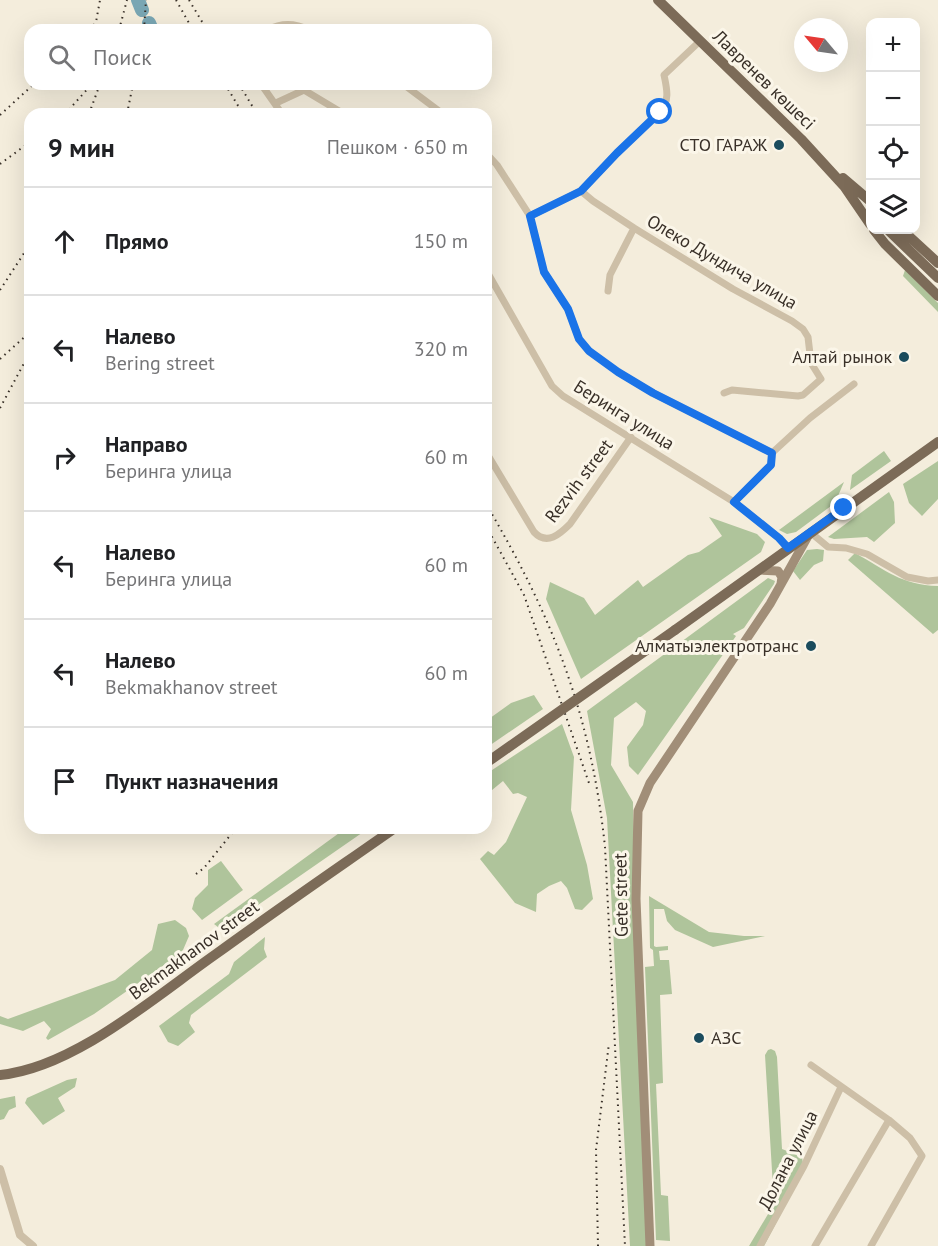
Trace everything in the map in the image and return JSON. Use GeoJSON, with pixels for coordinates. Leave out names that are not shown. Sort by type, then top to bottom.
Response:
{"type":"FeatureCollection","features":[{"type":"Feature","properties":{"kind":"main road","name":"Лавренев көшесі"},"geometry":{"type":"LineString","coordinates":[[658,0],[823,162],[844,186]]}},
{"type":"Feature","properties":{"kind":"main road"},"geometry":{"type":"LineString","coordinates":[[823,162],[866,198]]}},
{"type":"Feature","properties":{"kind":"main road"},"geometry":{"type":"LineString","coordinates":[[844,186],[866,208]]}},
{"type":"Feature","properties":{"kind":"main road"},"geometry":{"type":"LineString","coordinates":[[844,186],[866,218]]}},
{"type":"Feature","properties":{"kind":"main road"},"geometry":{"type":"LineString","coordinates":[[877,234],[938,296]]}},
{"type":"Feature","properties":{"kind":"main road"},"geometry":{"type":"LineString","coordinates":[[892,234],[938,278]]}},
{"type":"Feature","properties":{"kind":"main road"},"geometry":{"type":"LineString","coordinates":[[906,234],[938,263]]}},
{"type":"Feature","properties":{"kind":"main road"},"geometry":{"type":"LineString","coordinates":[[492,759],[938,442]]}},
{"type":"Feature","properties":{"kind":"main road","name":"Gete street"},"geometry":{"type":"LineString","coordinates":[[650,1246],[636,898],[638,811],[650,783],[781,586],[810,532]]}},
{"type":"Feature","properties":{"kind":"main road"},"geometry":{"type":"LineString","coordinates":[[757,571],[767,569],[778,571],[782,577],[781,586]]}},
{"type":"Feature","properties":{"kind":"main road","name":"Bekmakhanov street"},"geometry":{"type":"LineString","coordinates":[[0,1075],[29,1070],[77,1049],[132,1014],[387,834]]}},
{"type":"Feature","properties":{"kind":"street"},"geometry":{"type":"LineString","coordinates":[[530,216],[581,191],[666,105],[668,94],[664,75],[700,41]]}},
{"type":"Feature","properties":{"kind":"street"},"geometry":{"type":"LineString","coordinates":[[266,90],[278,108]]}},
{"type":"Feature","properties":{"kind":"street"},"geometry":{"type":"LineString","coordinates":[[276,104],[304,90],[334,108]]}},
{"type":"Feature","properties":{"kind":"street"},"geometry":{"type":"LineString","coordinates":[[411,90],[435,108]]}},
{"type":"Feature","properties":{"kind":"street"},"geometry":{"type":"LineString","coordinates":[[492,160],[530,216],[544,272],[568,309],[579,339],[589,351],[653,393],[772,453]]}},
{"type":"Feature","properties":{"kind":"street","name":"Олеко Дундича улица"},"geometry":{"type":"LineString","coordinates":[[581,191],[592,201],[634,228],[803,329],[808,337],[811,363],[821,379],[803,395],[732,390],[724,393]]}},
{"type":"Feature","properties":{"kind":"street"},"geometry":{"type":"LineString","coordinates":[[608,291],[610,275],[634,228]]}},
{"type":"Feature","properties":{"kind":"street","name":"Беринга улица"},"geometry":{"type":"LineString","coordinates":[[492,281],[552,386],[563,396],[734,502],[788,548]]}},
{"type":"Feature","properties":{"kind":"street"},"geometry":{"type":"LineString","coordinates":[[734,502],[771,465],[772,453],[810,418],[854,384]]}},
{"type":"Feature","properties":{"kind":"street","name":"Rezvih street"},"geometry":{"type":"LineString","coordinates":[[492,462],[534,532],[548,539],[558,536],[570,524],[631,437]]}},
{"type":"Feature","properties":{"kind":"street"},"geometry":{"type":"LineString","coordinates":[[810,532],[828,547],[846,548],[867,554],[915,579],[938,580]]}},
{"type":"Feature","properties":{"kind":"street"},"geometry":{"type":"LineString","coordinates":[[811,1065],[889,1120],[910,1138],[922,1156],[871,1246]]}},
{"type":"Feature","properties":{"kind":"street","name":"Долана улица"},"geometry":{"type":"LineString","coordinates":[[760,1246],[804,1166],[841,1087]]}},
{"type":"Feature","properties":{"kind":"street"},"geometry":{"type":"LineString","coordinates":[[815,1246],[889,1120]]}},
{"type":"Feature","properties":{"kind":"street"},"geometry":{"type":"LineString","coordinates":[[0,1169],[20,1235],[33,1246]]}},
{"type":"Feature","properties":{"kind":"green space"},"geometry":{"type":"Polygon","coordinates":[[[905,270],[938,303],[938,312],[903,276],[905,270]]]}},
{"type":"Feature","properties":{"kind":"green space"},"geometry":{"type":"Polygon","coordinates":[[[884,451],[891,461],[850,490],[852,475],[884,451]]]}},
{"type":"Feature","properties":{"kind":"green space"},"geometry":{"type":"Polygon","coordinates":[[[938,461],[938,499],[922,516],[909,503],[903,484],[938,461]]]}},
{"type":"Feature","properties":{"kind":"green space"},"geometry":{"type":"Polygon","coordinates":[[[844,482],[835,503],[796,532],[787,534],[779,530],[844,482]]]}},
{"type":"Feature","properties":{"kind":"green space"},"geometry":{"type":"Polygon","coordinates":[[[889,492],[894,502],[895,523],[874,542],[867,537],[834,539],[828,537],[889,492]]]}},
{"type":"Feature","properties":{"kind":"green space"},"geometry":{"type":"Polygon","coordinates":[[[709,517],[757,534],[765,542],[761,552],[581,679],[546,599],[550,582],[584,598],[595,615],[638,580],[643,587],[688,555],[699,552],[722,536],[709,517]]]}},
{"type":"Feature","properties":{"kind":"green space"},"geometry":{"type":"Polygon","coordinates":[[[807,550],[824,550],[823,561],[814,565],[800,580],[793,571],[807,550]]]}},
{"type":"Feature","properties":{"kind":"green space"},"geometry":{"type":"Polygon","coordinates":[[[855,553],[904,580],[938,586],[938,630],[933,634],[848,560],[855,553]]]}},
{"type":"Feature","properties":{"kind":"green space"},"geometry":{"type":"Polygon","coordinates":[[[768,578],[775,581],[774,584],[744,628],[733,634],[736,636],[638,775],[629,766],[627,747],[643,725],[646,711],[636,702],[614,718],[611,765],[633,802],[637,990],[647,1246],[630,1246],[607,818],[587,711],[768,578]]]}},
{"type":"Feature","properties":{"kind":"green space"},"geometry":{"type":"Polygon","coordinates":[[[534,695],[543,709],[492,744],[492,717],[511,703],[534,695]]]}},
{"type":"Feature","properties":{"kind":"green space"},"geometry":{"type":"Polygon","coordinates":[[[562,724],[574,757],[571,810],[587,865],[593,899],[582,910],[575,909],[567,888],[561,881],[537,894],[536,912],[515,903],[480,859],[488,851],[494,855],[506,842],[527,797],[518,793],[513,794],[503,781],[492,790],[492,770],[562,724]]]}},
{"type":"Feature","properties":{"kind":"green space"},"geometry":{"type":"Polygon","coordinates":[[[338,834],[360,834],[222,930],[214,924],[338,834]]]}},
{"type":"Feature","properties":{"kind":"green space"},"geometry":{"type":"Polygon","coordinates":[[[221,861],[243,890],[202,920],[192,909],[195,898],[208,885],[208,870],[221,861]]]}},
{"type":"Feature","properties":{"kind":"green space"},"geometry":{"type":"Polygon","coordinates":[[[649,896],[709,932],[765,936],[713,947],[675,930],[667,921],[664,909],[654,909],[654,946],[668,946],[668,950],[659,951],[660,960],[669,960],[672,994],[660,995],[663,1083],[656,1084],[661,1195],[668,1196],[670,1241],[656,1240],[645,967],[654,966],[653,950],[650,948],[649,896]]]}},
{"type":"Feature","properties":{"kind":"green space"},"geometry":{"type":"Polygon","coordinates":[[[175,920],[186,928],[189,936],[183,950],[94,1014],[48,1040],[46,1038],[51,1029],[44,1021],[23,1031],[0,1024],[0,1016],[8,1019],[115,980],[152,950],[158,924],[175,920]]]}},
{"type":"Feature","properties":{"kind":"green space"},"geometry":{"type":"Polygon","coordinates":[[[265,937],[264,949],[267,957],[191,1015],[189,1023],[195,1032],[178,1046],[168,1042],[159,1026],[229,974],[234,962],[265,937]]]}},
{"type":"Feature","properties":{"kind":"green space"},"geometry":{"type":"Polygon","coordinates":[[[771,1049],[775,1051],[777,1057],[782,1149],[802,1157],[804,1170],[764,1246],[749,1246],[774,1204],[765,1055],[771,1049]]]}},
{"type":"Feature","properties":{"kind":"green space"},"geometry":{"type":"Polygon","coordinates":[[[77,1078],[75,1087],[58,1098],[65,1111],[43,1125],[25,1103],[27,1098],[67,1080],[77,1078]]]}},
{"type":"Feature","properties":{"kind":"green space"},"geometry":{"type":"Polygon","coordinates":[[[15,1096],[16,1107],[9,1110],[4,1119],[0,1120],[0,1099],[15,1096]]]}},
{"type":"Feature","properties":{"kind":"waterway"},"geometry":{"type":"LineString","coordinates":[[138,0],[142,10]]}},
{"type":"Feature","properties":{"kind":"railway"},"geometry":{"type":"LineString","coordinates":[[94,24],[100,0]]}},
{"type":"Feature","properties":{"kind":"railway"},"geometry":{"type":"LineString","coordinates":[[121,24],[127,0]]}},
{"type":"Feature","properties":{"kind":"railway"},"geometry":{"type":"LineString","coordinates":[[144,24],[146,0]]}},
{"type":"Feature","properties":{"kind":"railway"},"geometry":{"type":"LineString","coordinates":[[176,0],[190,24]]}},
{"type":"Feature","properties":{"kind":"railway"},"geometry":{"type":"LineString","coordinates":[[189,0],[203,24]]}},
{"type":"Feature","properties":{"kind":"railway"},"geometry":{"type":"LineString","coordinates":[[0,115],[27,90]]}},
{"type":"Feature","properties":{"kind":"railway"},"geometry":{"type":"LineString","coordinates":[[70,108],[87,90]]}},
{"type":"Feature","properties":{"kind":"railway"},"geometry":{"type":"LineString","coordinates":[[91,108],[98,90]]}},
{"type":"Feature","properties":{"kind":"railway"},"geometry":{"type":"LineString","coordinates":[[128,108],[132,90]]}},
{"type":"Feature","properties":{"kind":"railway"},"geometry":{"type":"LineString","coordinates":[[229,90],[239,108]]}},
{"type":"Feature","properties":{"kind":"railway"},"geometry":{"type":"LineString","coordinates":[[243,90],[253,108]]}},
{"type":"Feature","properties":{"kind":"railway"},"geometry":{"type":"LineString","coordinates":[[0,164],[24,146]]}},
{"type":"Feature","properties":{"kind":"railway"},"geometry":{"type":"LineString","coordinates":[[0,290],[24,253]]}},
{"type":"Feature","properties":{"kind":"railway"},"geometry":{"type":"LineString","coordinates":[[0,359],[24,337]]}},
{"type":"Feature","properties":{"kind":"railway"},"geometry":{"type":"LineString","coordinates":[[0,408],[24,363]]}},
{"type":"Feature","properties":{"kind":"railway"},"geometry":{"type":"LineString","coordinates":[[492,514],[531,587],[565,668],[579,710],[599,799],[605,847],[625,1246]]}},
{"type":"Feature","properties":{"kind":"railway"},"geometry":{"type":"LineString","coordinates":[[492,537],[524,595],[590,786]]}},
{"type":"Feature","properties":{"kind":"railway"},"geometry":{"type":"LineString","coordinates":[[196,874],[204,868],[231,834]]}},
{"type":"Feature","properties":{"kind":"railway"},"geometry":{"type":"LineString","coordinates":[[598,1246],[596,1150],[609,1043]]}},
{"type":"Feature","properties":{"kind":"place","name":"СТО ГАРАЖ"},"geometry":{"type":"Point","coordinates":[779,145]}},
{"type":"Feature","properties":{"kind":"place","name":"Алтай рынок"},"geometry":{"type":"Point","coordinates":[904,357]}},
{"type":"Feature","properties":{"kind":"place","name":"Алматыэлектротранс"},"geometry":{"type":"Point","coordinates":[811,646]}},
{"type":"Feature","properties":{"kind":"place","name":"АЗС"},"geometry":{"type":"Point","coordinates":[699,1038]}},
{"type":"Feature","properties":{"kind":"route"},"geometry":{"type":"LineString","coordinates":[[660,112],[581,191],[530,216],[544,272],[568,309],[579,339],[589,351],[653,393],[772,453],[771,465],[734,502],[788,548],[844,508]]}}]}
